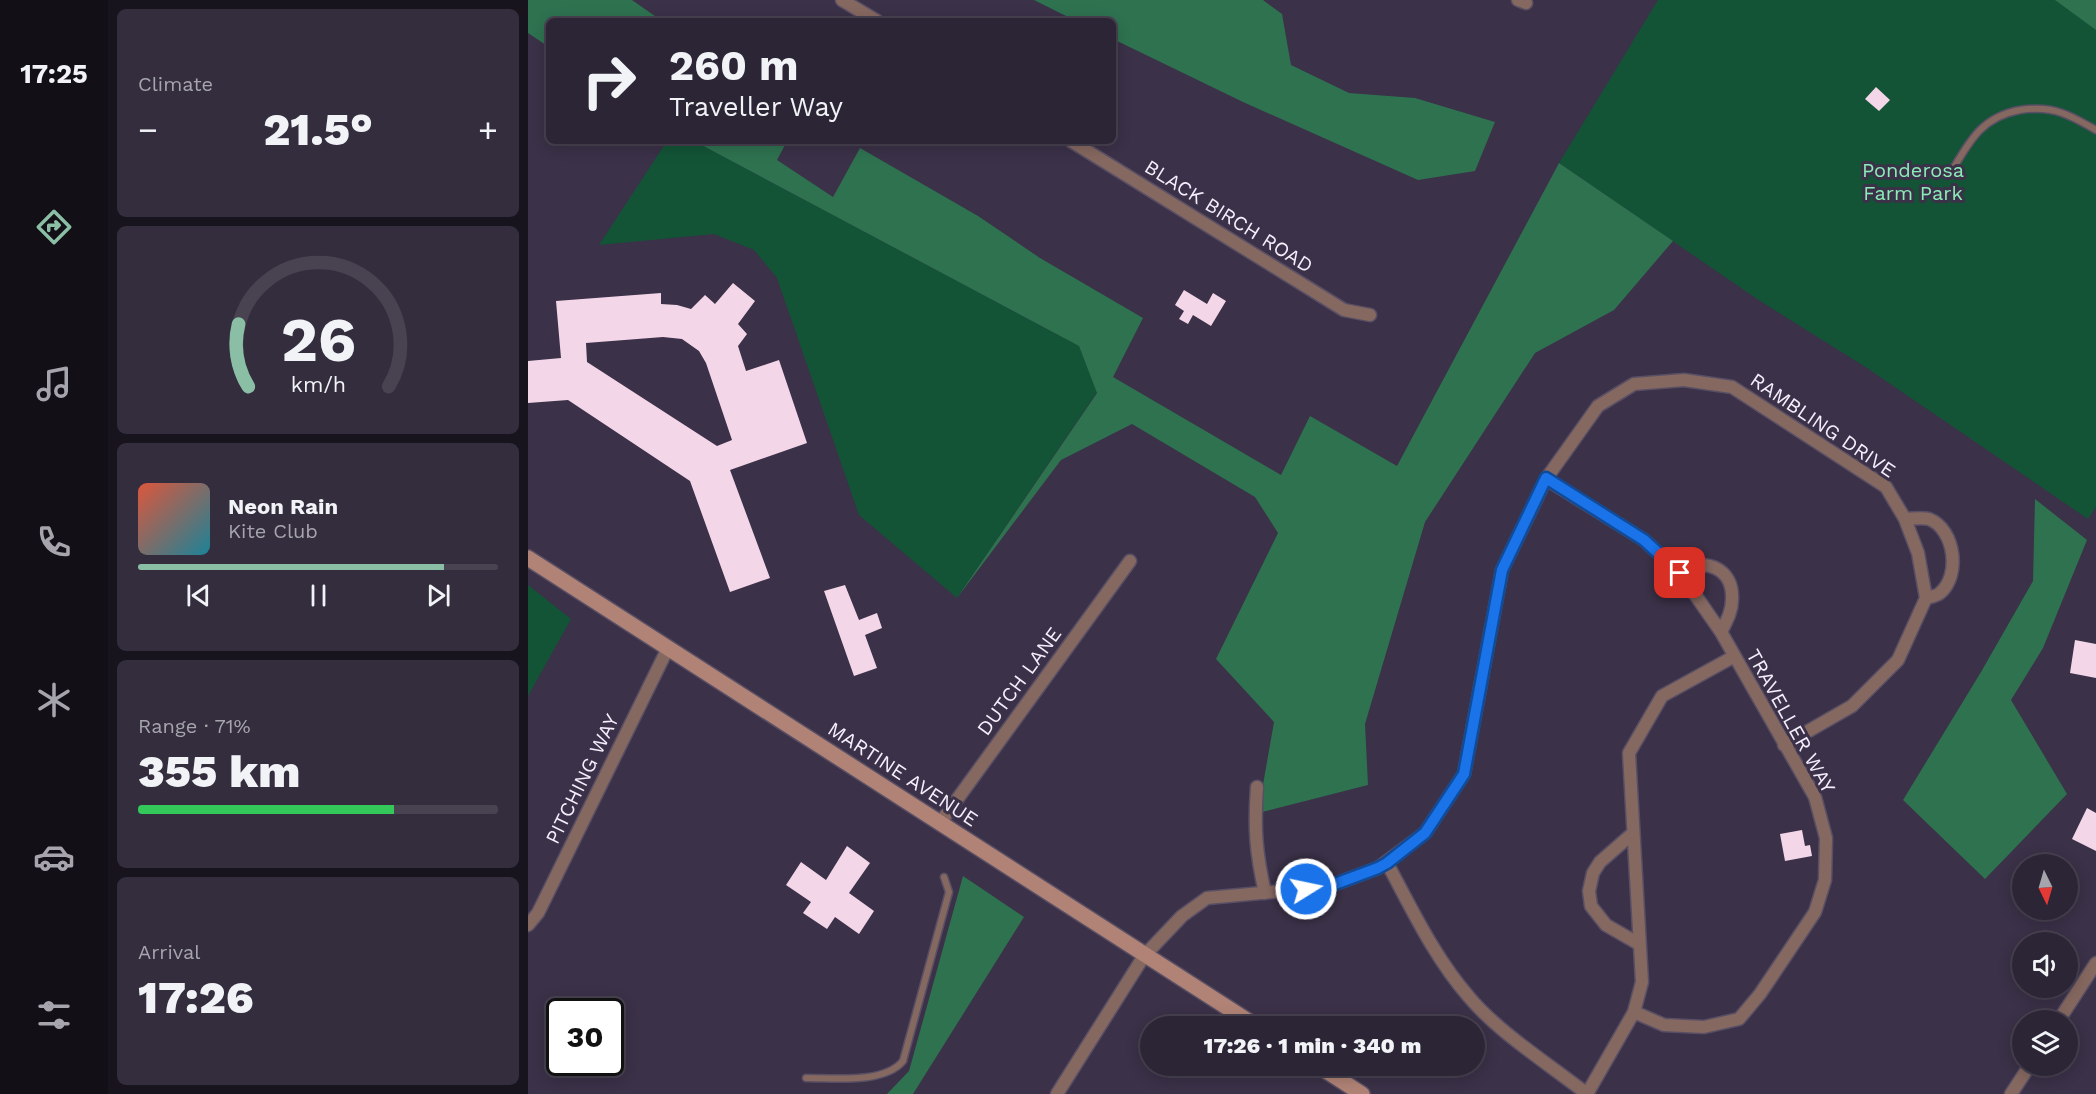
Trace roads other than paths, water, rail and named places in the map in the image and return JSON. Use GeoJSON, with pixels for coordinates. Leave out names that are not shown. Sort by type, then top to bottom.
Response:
{"type":"FeatureCollection","features":[{"type":"Feature","properties":{"kind":"main road","name":"MARTINE AVENUE"},"geometry":{"type":"LineString","coordinates":[[528,558],[1241,1016]]}},
{"type":"Feature","properties":{"kind":"main road"},"geometry":{"type":"LineString","coordinates":[[1334,1076],[1362,1094]]}},
{"type":"Feature","properties":{"kind":"street"},"geometry":{"type":"LineString","coordinates":[[842,0],[872,18]]}},
{"type":"Feature","properties":{"kind":"street","name":"BLACK BIRCH ROAD"},"geometry":{"type":"LineString","coordinates":[[1076,144],[1344,310],[1370,315]]}},
{"type":"Feature","properties":{"kind":"street","name":"RAMBLING DRIVE"},"geometry":{"type":"LineString","coordinates":[[1057,1094],[1146,955],[1182,916],[1206,898],[1327,887],[1378,868],[1425,833],[1464,774],[1502,570],[1546,478],[1598,406],[1634,384],[1684,380],[1732,387],[1887,487],[1905,519],[1918,553],[1926,598]]}},
{"type":"Feature","properties":{"kind":"street","name":"TRAVELLER WAY"},"geometry":{"type":"LineString","coordinates":[[1546,478],[1644,540],[1680,573],[1721,632],[1815,797],[1826,838],[1825,880],[1815,912],[1760,994],[1739,1019],[1704,1027],[1664,1025],[1634,1012]]}},
{"type":"Feature","properties":{"kind":"street"},"geometry":{"type":"LineString","coordinates":[[1784,745],[1852,706],[1898,660],[1926,598],[1940,593],[1952,574],[1953,550],[1942,529],[1929,519],[1905,519]]}},
{"type":"Feature","properties":{"kind":"street","name":"DUTCH LANE"},"geometry":{"type":"LineString","coordinates":[[940,823],[1130,561]]}},
{"type":"Feature","properties":{"kind":"street"},"geometry":{"type":"LineString","coordinates":[[1680,573],[1688,567],[1700,564],[1722,571],[1729,582],[1732,597],[1731,612],[1721,632]]}},
{"type":"Feature","properties":{"kind":"street","name":"PITCHING WAY"},"geometry":{"type":"LineString","coordinates":[[528,925],[538,913],[668,648]]}},
{"type":"Feature","properties":{"kind":"street"},"geometry":{"type":"LineString","coordinates":[[1387,863],[1431,946],[1468,997],[1490,1019],[1587,1094],[1634,1012],[1642,982],[1629,753],[1662,696],[1734,657]]}},
{"type":"Feature","properties":{"kind":"street"},"geometry":{"type":"LineString","coordinates":[[1257,787],[1254,825],[1265,893]]}},
{"type":"Feature","properties":{"kind":"street"},"geometry":{"type":"LineString","coordinates":[[1632,834],[1600,862],[1593,873],[1589,891],[1591,906],[1606,925],[1639,944]]}},
{"type":"Feature","properties":{"kind":"street"},"geometry":{"type":"LineString","coordinates":[[2065,1010],[2096,963]]}},
{"type":"Feature","properties":{"kind":"street"},"geometry":{"type":"LineString","coordinates":[[2011,1094],[2023,1076]]}},
{"type":"Feature","properties":{"kind":"lane"},"geometry":{"type":"LineString","coordinates":[[1950,174],[1972,138],[1981,128],[1990,120],[2012,112],[2033,108],[2048,109],[2062,113],[2096,130]]}},
{"type":"Feature","properties":{"kind":"lane"},"geometry":{"type":"LineString","coordinates":[[806,1078],[873,1077],[896,1069],[903,1061],[949,892],[944,877]]}},
{"type":"Feature","properties":{"kind":"park label","name":"Ponderosa Farm Park"},"geometry":{"type":"Point","coordinates":[1913,182]}}]}
